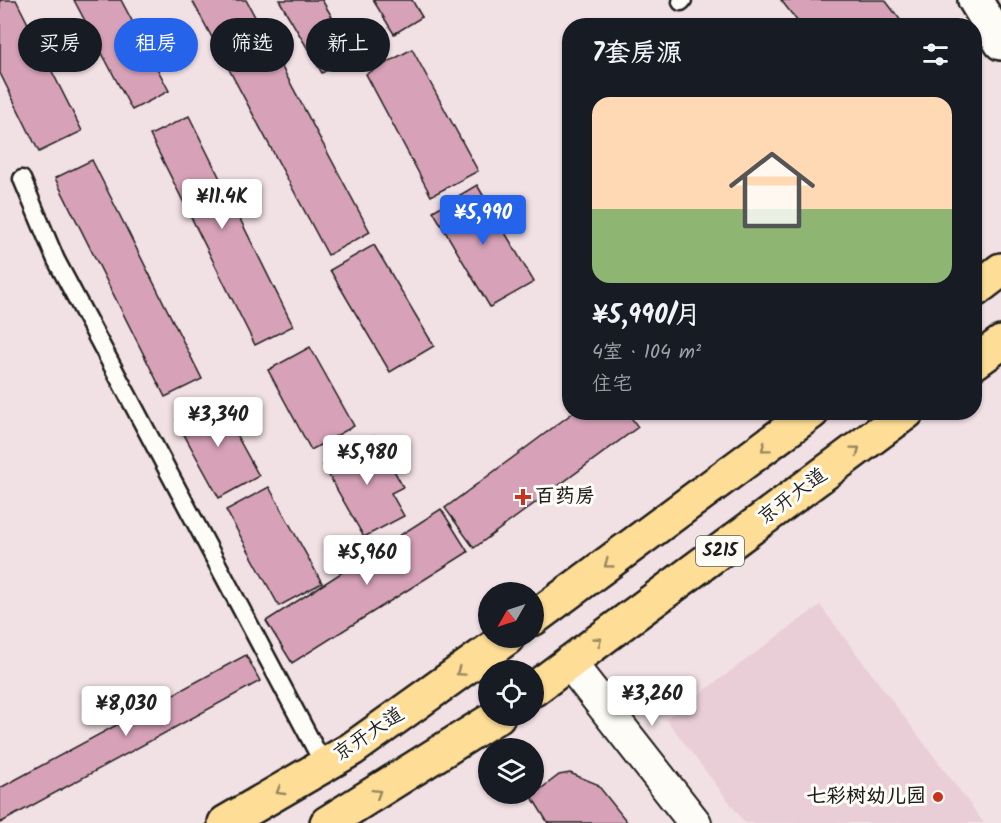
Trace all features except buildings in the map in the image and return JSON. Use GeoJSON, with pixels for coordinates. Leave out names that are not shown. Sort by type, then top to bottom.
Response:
{"type":"FeatureCollection","features":[{"type":"Feature","properties":{"kind":"main road"},"geometry":{"type":"LineString","coordinates":[[982,285],[1001,270]]}},
{"type":"Feature","properties":{"kind":"main road"},"geometry":{"type":"LineString","coordinates":[[982,357],[1001,343]]}},
{"type":"Feature","properties":{"kind":"main road"},"geometry":{"type":"LineString","coordinates":[[544,611],[801,420]]}},
{"type":"Feature","properties":{"kind":"main road","name":"京开大道"},"geometry":{"type":"LineString","coordinates":[[544,681],[896,420]]}},
{"type":"Feature","properties":{"kind":"main road","name":"京开大道"},"geometry":{"type":"LineString","coordinates":[[225,823],[352,749],[493,648]]}},
{"type":"Feature","properties":{"kind":"main road"},"geometry":{"type":"LineString","coordinates":[[327,823],[482,726]]}},
{"type":"Feature","properties":{"kind":"street"},"geometry":{"type":"LineString","coordinates":[[975,0],[1001,43]]}},
{"type":"Feature","properties":{"kind":"street"},"geometry":{"type":"LineString","coordinates":[[569,662],[695,823]]}},
{"type":"Feature","properties":{"kind":"lane"},"geometry":{"type":"LineString","coordinates":[[22,179],[56,260],[324,765]]}},
{"type":"Feature","properties":{"kind":"shaded area"},"geometry":{"type":"Polygon","coordinates":[[[820,605],[984,823],[745,823],[666,719],[820,605]]]}},
{"type":"Feature","properties":{"kind":"place","name":"百药房"},"geometry":{"type":"Point","coordinates":[523,497]}},
{"type":"Feature","properties":{"kind":"place","name":"七彩树幼儿园"},"geometry":{"type":"Point","coordinates":[938,797]}}]}
